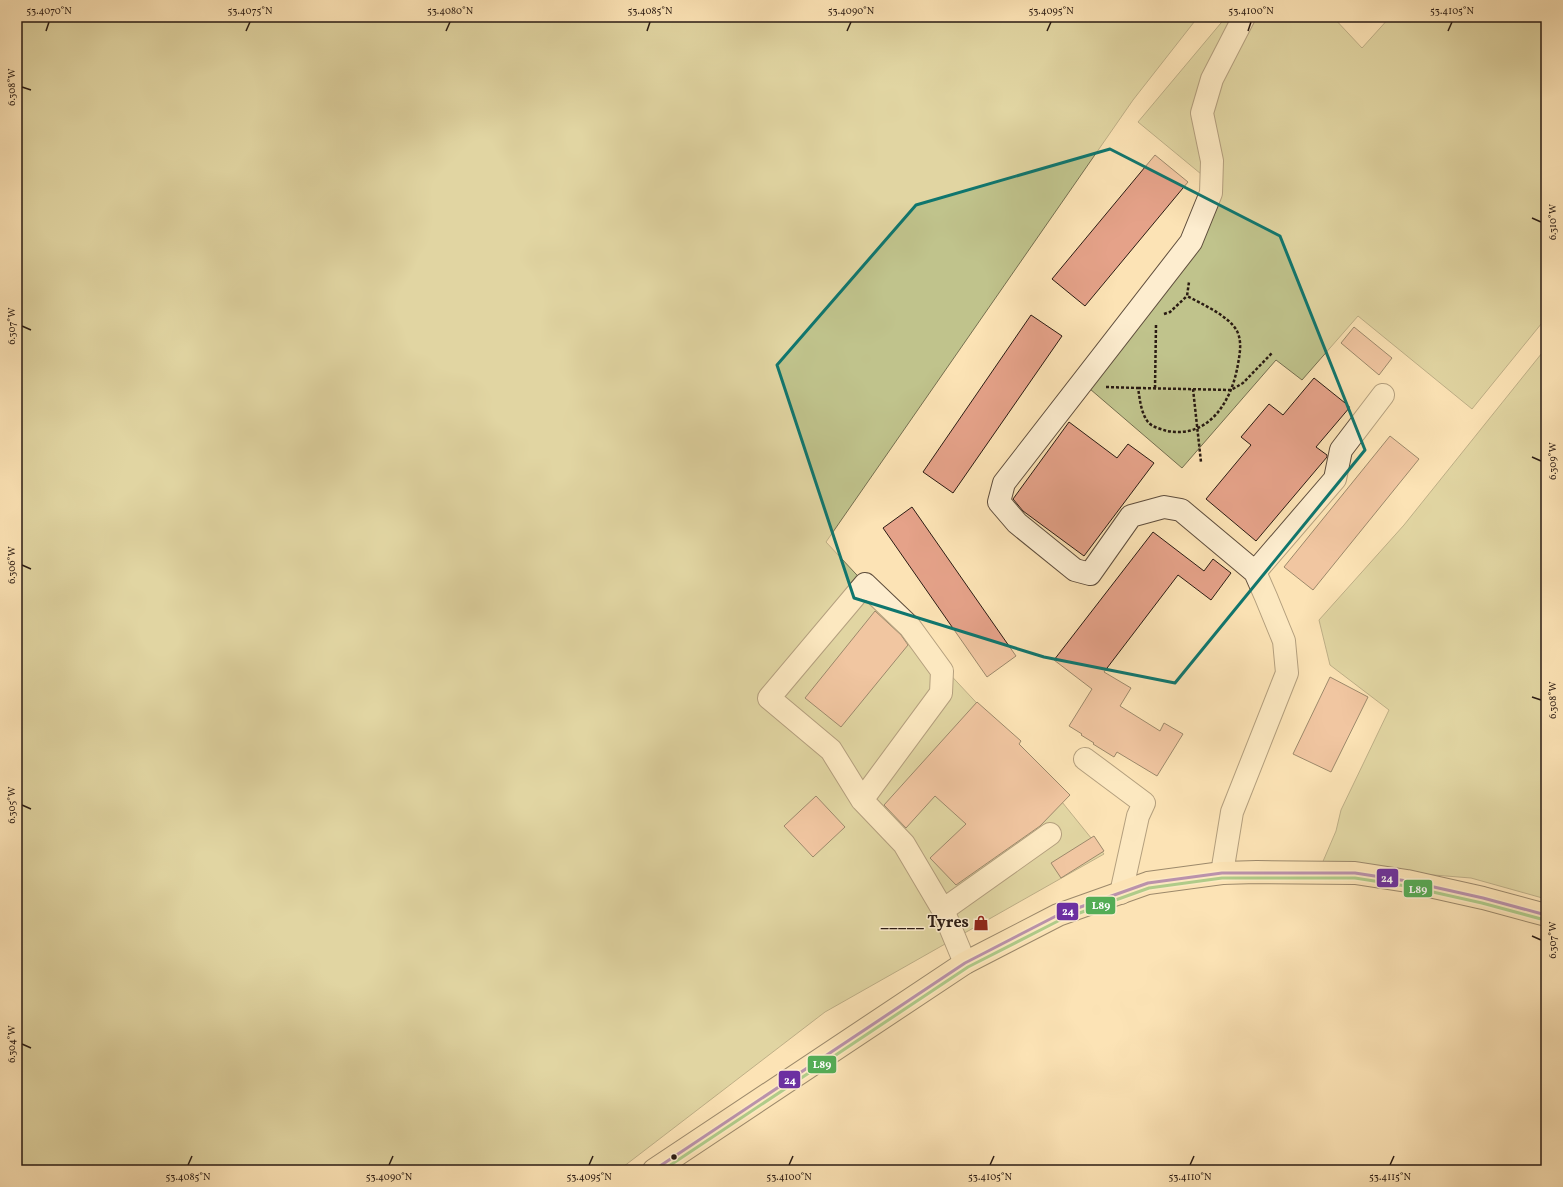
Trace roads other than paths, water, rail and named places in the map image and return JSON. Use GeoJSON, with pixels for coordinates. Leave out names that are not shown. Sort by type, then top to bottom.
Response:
{"type":"FeatureCollection","features":[{"type":"Feature","properties":{"kind":"main road"},"geometry":{"type":"LineString","coordinates":[[654,1170],[965,963],[1058,915],[1148,883],[1222,873],[1356,873],[1407,881],[1483,898],[1546,915]]}},
{"type":"Feature","properties":{"kind":"lane"},"geometry":{"type":"LineString","coordinates":[[1222,873],[1232,812],[1287,673],[1284,641],[1255,572],[1181,510],[1164,507],[1131,516],[1090,574],[1075,570],[1012,517],[999,502],[1004,483],[1191,242],[1211,193],[1212,161],[1202,112],[1212,79],[1244,17]]}},
{"type":"Feature","properties":{"kind":"lane"},"geometry":{"type":"LineString","coordinates":[[1255,572],[1335,479],[1341,450],[1383,395]]}},
{"type":"Feature","properties":{"kind":"lane"},"geometry":{"type":"LineString","coordinates":[[862,800],[941,693],[942,670],[910,627],[865,584],[769,698],[831,750],[862,800],[904,844],[943,910],[965,963]]}},
{"type":"Feature","properties":{"kind":"lane"},"geometry":{"type":"LineString","coordinates":[[1085,759],[1144,803],[1138,816],[1121,893]]}},
{"type":"Feature","properties":{"kind":"lane"},"geometry":{"type":"LineString","coordinates":[[943,910],[1050,834]]}},
{"type":"Feature","properties":{"kind":"place","name":"_____ Tyres"},"geometry":{"type":"Point","coordinates":[981,923]}}]}
